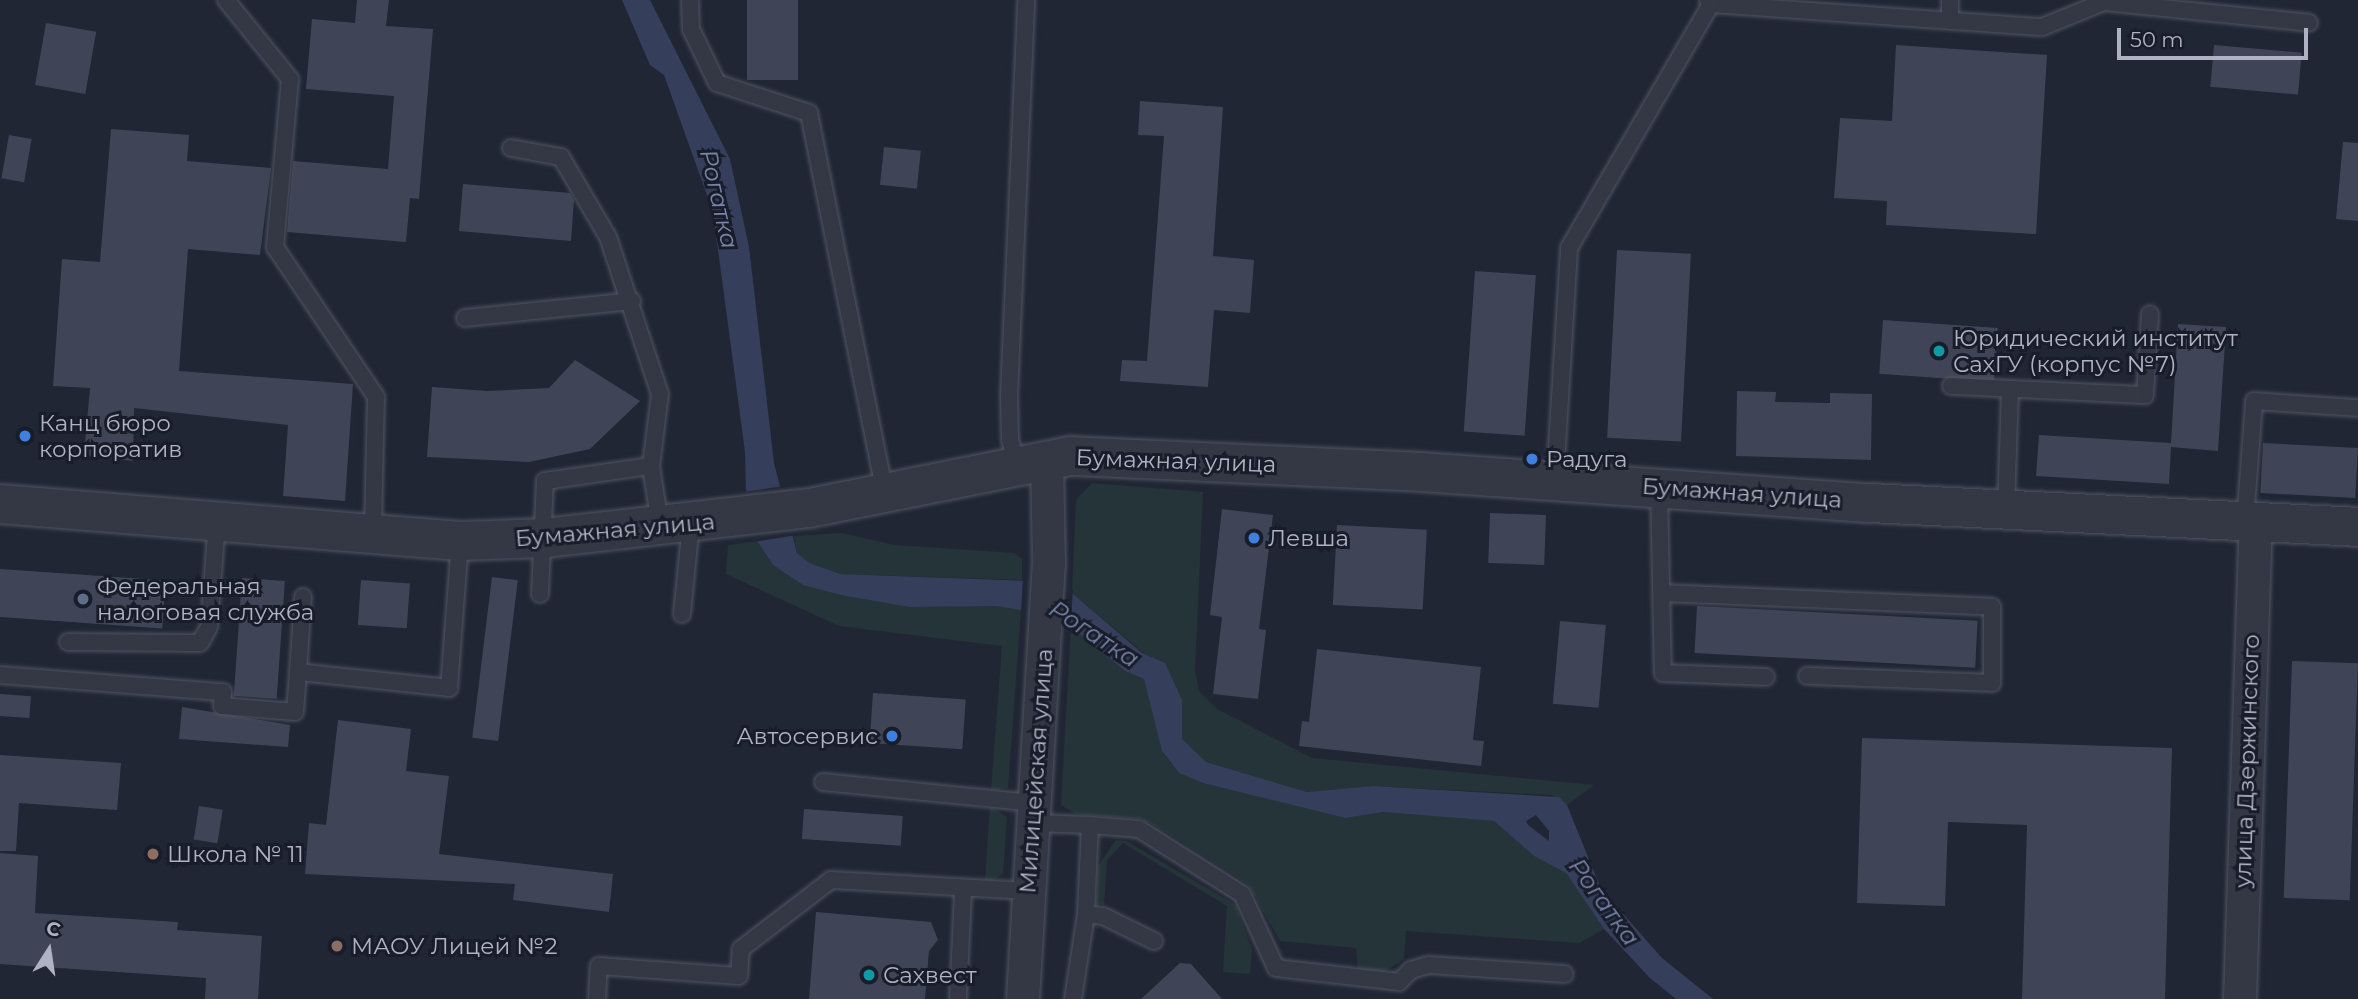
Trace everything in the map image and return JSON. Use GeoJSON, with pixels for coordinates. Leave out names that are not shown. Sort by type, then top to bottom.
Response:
{"type":"FeatureCollection","features":[{"type":"Feature","properties":{"kind":"street","name":"Бумажная улица"},"geometry":{"type":"LineString","coordinates":[[0,504],[460,541],[545,538],[692,524],[810,508],[1031,461],[1222,461],[2006,510],[2358,527]]}},
{"type":"Feature","properties":{"kind":"street","name":"Милицейская улица"},"geometry":{"type":"LineString","coordinates":[[1023,999],[1049,565],[1031,461]]}},
{"type":"Feature","properties":{"kind":"street","name":"улица Дзержинского"},"geometry":{"type":"LineString","coordinates":[[2240,999],[2250,523]]}},
{"type":"Feature","properties":{"kind":"lane"},"geometry":{"type":"LineString","coordinates":[[226,0],[290,79],[275,247],[376,397],[373,534]]}},
{"type":"Feature","properties":{"kind":"lane"},"geometry":{"type":"LineString","coordinates":[[690,0],[691,29],[718,83],[809,113],[885,492]]}},
{"type":"Feature","properties":{"kind":"lane"},"geometry":{"type":"LineString","coordinates":[[1026,0],[1009,396],[1010,439],[1031,461]]}},
{"type":"Feature","properties":{"kind":"lane"},"geometry":{"type":"LineString","coordinates":[[1950,0],[1950,21]]}},
{"type":"Feature","properties":{"kind":"lane"},"geometry":{"type":"LineString","coordinates":[[1555,480],[1569,248],[1710,2],[2042,27],[2078,6],[2104,2],[2309,23]]}},
{"type":"Feature","properties":{"kind":"lane"},"geometry":{"type":"LineString","coordinates":[[510,148],[561,158],[608,237],[632,301],[660,394],[651,466],[692,524],[682,614]]}},
{"type":"Feature","properties":{"kind":"lane"},"geometry":{"type":"LineString","coordinates":[[465,318],[632,301]]}},
{"type":"Feature","properties":{"kind":"lane"},"geometry":{"type":"LineString","coordinates":[[1951,386],[2145,395],[2150,314]]}},
{"type":"Feature","properties":{"kind":"lane"},"geometry":{"type":"LineString","coordinates":[[2006,510],[2011,388]]}},
{"type":"Feature","properties":{"kind":"lane"},"geometry":{"type":"LineString","coordinates":[[2250,523],[2254,401],[2358,408]]}},
{"type":"Feature","properties":{"kind":"lane"},"geometry":{"type":"LineString","coordinates":[[540,594],[545,538],[545,481],[651,466]]}},
{"type":"Feature","properties":{"kind":"lane"},"geometry":{"type":"LineString","coordinates":[[1659,487],[1663,673],[1766,677]]}},
{"type":"Feature","properties":{"kind":"lane"},"geometry":{"type":"LineString","coordinates":[[68,642],[201,643],[209,626],[217,521]]}},
{"type":"Feature","properties":{"kind":"lane"},"geometry":{"type":"LineString","coordinates":[[298,672],[449,688],[460,541]]}},
{"type":"Feature","properties":{"kind":"lane"},"geometry":{"type":"LineString","coordinates":[[1663,593],[1992,607],[1992,682],[1807,676]]}},
{"type":"Feature","properties":{"kind":"lane"},"geometry":{"type":"LineString","coordinates":[[0,675],[223,692],[222,706],[295,712],[303,597]]}},
{"type":"Feature","properties":{"kind":"lane"},"geometry":{"type":"LineString","coordinates":[[823,782],[1034,813],[1090,825],[1139,829],[1242,894],[1276,968],[1399,982]]}},
{"type":"Feature","properties":{"kind":"lane"},"geometry":{"type":"LineString","coordinates":[[1073,999],[1086,914],[1090,825]]}},
{"type":"Feature","properties":{"kind":"lane"},"geometry":{"type":"LineString","coordinates":[[597,999],[599,966],[739,976],[741,949],[831,880],[963,891],[1029,891]]}},
{"type":"Feature","properties":{"kind":"lane"},"geometry":{"type":"LineString","coordinates":[[958,999],[963,891]]}},
{"type":"Feature","properties":{"kind":"lane"},"geometry":{"type":"LineString","coordinates":[[1086,914],[1103,916],[1154,941]]}},
{"type":"Feature","properties":{"kind":"lane"},"geometry":{"type":"LineString","coordinates":[[1398,999],[1399,982],[1411,970],[1429,965],[1565,974]]}},
{"type":"Feature","properties":{"kind":"shaded area"},"geometry":{"type":"Polygon","coordinates":[[[1092,483],[1203,492],[1195,670],[1199,691],[1217,709],[1312,758],[1594,785],[1567,805],[1552,795],[1373,786],[1307,792],[1203,761],[1182,739],[1182,703],[1147,656],[1072,593],[1076,500],[1092,483]]]}},
{"type":"Feature","properties":{"kind":"shaded area"},"geometry":{"type":"Polygon","coordinates":[[[841,533],[895,545],[1014,553],[1022,559],[1022,580],[840,574],[809,564],[797,553],[794,536],[841,533]]]}},
{"type":"Feature","properties":{"kind":"shaded area"},"geometry":{"type":"Polygon","coordinates":[[[757,541],[773,565],[1021,609],[1008,788],[991,791],[1002,646],[839,626],[726,574],[728,545],[757,541]]]}},
{"type":"Feature","properties":{"kind":"shaded area"},"geometry":{"type":"Polygon","coordinates":[[[1071,627],[1125,671],[1144,679],[1164,755],[1179,773],[1203,783],[1345,818],[1383,812],[1494,821],[1534,856],[1566,873],[1604,929],[1579,943],[1406,931],[1404,959],[1382,973],[1358,970],[1356,948],[1280,941],[1248,884],[1171,835],[1142,819],[1075,814],[1061,805],[1071,627]]]}},
{"type":"Feature","properties":{"kind":"shaded area"},"geometry":{"type":"Polygon","coordinates":[[[990,806],[1007,817],[1003,874],[994,880],[985,880],[990,806]]]}},
{"type":"Feature","properties":{"kind":"shaded area"},"geometry":{"type":"Polygon","coordinates":[[[1116,840],[1126,841],[1236,905],[1252,950],[1250,974],[1223,972],[1227,906],[1123,843],[1107,860],[1104,905],[1096,903],[1098,866],[1116,840]]]}},
{"type":"Feature","properties":{"kind":"water","name":"Рогатка"},"geometry":{"type":"Polygon","coordinates":[[[622,0],[650,0],[730,159],[749,247],[774,463],[797,553],[809,563],[840,574],[1032,581],[1072,593],[1142,653],[1165,663],[1182,700],[1182,739],[1206,762],[1307,792],[1373,786],[1559,797],[1567,805],[1601,889],[1662,958],[1713,999],[1676,999],[1650,978],[1604,929],[1566,873],[1534,856],[1494,821],[1383,812],[1345,818],[1203,783],[1179,773],[1162,751],[1144,679],[1125,671],[1057,616],[996,606],[909,607],[841,595],[803,585],[773,565],[757,541],[746,495],[745,452],[713,212],[664,75],[650,65],[622,0]],[[1536,815],[1526,821],[1549,841],[1549,831],[1536,815]]]}},
{"type":"Feature","properties":{"kind":"pier"},"geometry":{"type":"Polygon","coordinates":[[[784,486],[797,535],[753,542],[743,492],[784,486]]]}},
{"type":"Feature","properties":{"kind":"pier"},"geometry":{"type":"Polygon","coordinates":[[[1023,577],[1073,590],[1070,631],[1055,619],[1021,612],[1023,577]]]}},
{"type":"Feature","properties":{"kind":"building"},"geometry":{"type":"Polygon","coordinates":[[[357,0],[389,0],[386,26],[433,29],[419,199],[410,198],[406,242],[287,232],[293,161],[388,169],[394,96],[306,89],[312,19],[355,23],[357,0]]]}},
{"type":"Feature","properties":{"kind":"building"},"geometry":{"type":"Polygon","coordinates":[[[747,0],[798,0],[798,80],[747,80],[747,0]]]}},
{"type":"Feature","properties":{"kind":"building"},"geometry":{"type":"Polygon","coordinates":[[[46,23],[96,32],[85,94],[35,85],[46,23]]]}},
{"type":"Feature","properties":{"kind":"building"},"geometry":{"type":"Polygon","coordinates":[[[1896,45],[2047,55],[2036,234],[1886,225],[1887,201],[1834,198],[1840,118],[1892,121],[1896,45]]]}},
{"type":"Feature","properties":{"kind":"building"},"geometry":{"type":"Polygon","coordinates":[[[2214,45],[2302,53],[2298,95],[2210,87],[2214,45]]]}},
{"type":"Feature","properties":{"kind":"building"},"geometry":{"type":"Polygon","coordinates":[[[1140,101],[1223,107],[1213,256],[1254,260],[1250,313],[1214,310],[1208,387],[1120,381],[1122,360],[1147,361],[1164,136],[1138,135],[1140,101]]]}},
{"type":"Feature","properties":{"kind":"building"},"geometry":{"type":"Polygon","coordinates":[[[111,129],[189,135],[187,161],[271,168],[260,255],[188,249],[179,371],[353,384],[345,501],[283,496],[288,425],[134,408],[133,461],[84,455],[90,388],[53,386],[62,259],[100,262],[111,129]]]}},
{"type":"Feature","properties":{"kind":"building"},"geometry":{"type":"Polygon","coordinates":[[[9,135],[32,139],[24,182],[1,178],[9,135]]]}},
{"type":"Feature","properties":{"kind":"building"},"geometry":{"type":"Polygon","coordinates":[[[2343,142],[2358,143],[2358,221],[2336,219],[2343,142]]]}},
{"type":"Feature","properties":{"kind":"building"},"geometry":{"type":"Polygon","coordinates":[[[884,147],[921,151],[917,189],[880,185],[884,147]]]}},
{"type":"Feature","properties":{"kind":"building"},"geometry":{"type":"Polygon","coordinates":[[[463,184],[570,193],[574,200],[571,241],[459,231],[463,184]]]}},
{"type":"Feature","properties":{"kind":"building"},"geometry":{"type":"Polygon","coordinates":[[[1617,250],[1691,254],[1681,442],[1607,438],[1617,250]]]}},
{"type":"Feature","properties":{"kind":"building"},"geometry":{"type":"Polygon","coordinates":[[[1475,271],[1536,275],[1525,436],[1464,432],[1475,271]]]}},
{"type":"Feature","properties":{"kind":"building","name":"Юридический институт СахГУ (корпус №7)"},"geometry":{"type":"Polygon","coordinates":[[[1883,320],[1998,328],[1994,382],[1879,374],[1883,320]]]}},
{"type":"Feature","properties":{"kind":"building"},"geometry":{"type":"Polygon","coordinates":[[[2178,324],[2226,327],[2218,451],[2171,447],[2169,484],[2036,476],[2039,435],[2171,443],[2178,324]]]}},
{"type":"Feature","properties":{"kind":"building"},"geometry":{"type":"Polygon","coordinates":[[[575,360],[640,401],[590,449],[529,462],[427,457],[432,387],[488,391],[549,388],[575,360]]]}},
{"type":"Feature","properties":{"kind":"building"},"geometry":{"type":"Polygon","coordinates":[[[1737,391],[1776,392],[1775,402],[1830,403],[1830,393],[1872,394],[1871,460],[1736,456],[1737,391]]]}},
{"type":"Feature","properties":{"kind":"building"},"geometry":{"type":"Polygon","coordinates":[[[2263,443],[2358,448],[2355,498],[2260,493],[2263,443]]]}},
{"type":"Feature","properties":{"kind":"building"},"geometry":{"type":"Polygon","coordinates":[[[1222,509],[1273,515],[1259,629],[1266,630],[1258,699],[1213,694],[1222,617],[1210,615],[1222,509]]]}},
{"type":"Feature","properties":{"kind":"building"},"geometry":{"type":"Polygon","coordinates":[[[1490,513],[1546,515],[1544,565],[1488,563],[1490,513]]]}},
{"type":"Feature","properties":{"kind":"building"},"geometry":{"type":"Polygon","coordinates":[[[1337,525],[1427,530],[1423,610],[1333,605],[1337,525]]]}},
{"type":"Feature","properties":{"kind":"building","name":"Федеральная налоговая служба"},"geometry":{"type":"Polygon","coordinates":[[[0,569],[166,581],[162,628],[0,617],[0,569]]]}},
{"type":"Feature","properties":{"kind":"building"},"geometry":{"type":"Polygon","coordinates":[[[492,577],[518,580],[498,741],[472,738],[492,577]]]}},
{"type":"Feature","properties":{"kind":"building"},"geometry":{"type":"Polygon","coordinates":[[[242,578],[285,581],[277,699],[234,696],[242,578]]]}},
{"type":"Feature","properties":{"kind":"building"},"geometry":{"type":"Polygon","coordinates":[[[361,580],[410,583],[407,628],[358,625],[361,580]]]}},
{"type":"Feature","properties":{"kind":"building"},"geometry":{"type":"Polygon","coordinates":[[[1697,606],[1978,621],[1975,668],[1695,653],[1697,606]]]}},
{"type":"Feature","properties":{"kind":"building"},"geometry":{"type":"Polygon","coordinates":[[[1560,621],[1606,625],[1599,708],[1553,704],[1560,621]]]}},
{"type":"Feature","properties":{"kind":"building"},"geometry":{"type":"Polygon","coordinates":[[[1317,649],[1481,667],[1473,740],[1484,741],[1481,766],[1299,746],[1302,721],[1309,722],[1317,649]]]}},
{"type":"Feature","properties":{"kind":"building"},"geometry":{"type":"Polygon","coordinates":[[[2292,661],[2358,663],[2350,900],[2284,898],[2292,661]]]}},
{"type":"Feature","properties":{"kind":"building"},"geometry":{"type":"Polygon","coordinates":[[[873,693],[966,699],[962,749],[870,743],[873,693]]]}},
{"type":"Feature","properties":{"kind":"building"},"geometry":{"type":"Polygon","coordinates":[[[0,694],[31,696],[29,718],[0,716],[0,694]]]}},
{"type":"Feature","properties":{"kind":"building"},"geometry":{"type":"Polygon","coordinates":[[[182,707],[290,725],[288,747],[179,739],[182,707]]]}},
{"type":"Feature","properties":{"kind":"building"},"geometry":{"type":"Polygon","coordinates":[[[338,720],[411,729],[406,771],[449,776],[439,854],[613,874],[609,912],[513,900],[515,884],[305,874],[309,823],[326,825],[338,720]]]}},
{"type":"Feature","properties":{"kind":"building"},"geometry":{"type":"Polygon","coordinates":[[[1862,738],[2172,748],[2165,999],[2022,999],[2027,825],[1948,822],[1945,906],[1857,903],[1862,738]]]}},
{"type":"Feature","properties":{"kind":"building"},"geometry":{"type":"Polygon","coordinates":[[[0,755],[121,763],[117,810],[19,803],[16,851],[0,851],[0,755]]]}},
{"type":"Feature","properties":{"kind":"building"},"geometry":{"type":"Polygon","coordinates":[[[199,806],[223,810],[217,843],[194,840],[199,806]]]}},
{"type":"Feature","properties":{"kind":"building"},"geometry":{"type":"Polygon","coordinates":[[[804,809],[903,816],[901,846],[802,839],[804,809]]]}},
{"type":"Feature","properties":{"kind":"building"},"geometry":{"type":"Polygon","coordinates":[[[0,853],[38,856],[35,913],[178,922],[177,930],[262,936],[258,999],[205,999],[206,978],[0,964],[0,853]]]}},
{"type":"Feature","properties":{"kind":"building","name":"Сахвест"},"geometry":{"type":"Polygon","coordinates":[[[816,912],[931,922],[938,940],[929,951],[925,999],[809,999],[816,912]]]}},
{"type":"Feature","properties":{"kind":"building"},"geometry":{"type":"Polygon","coordinates":[[[1180,963],[1191,964],[1222,999],[1141,999],[1180,963]]]}},
{"type":"Feature","properties":{"kind":"place","name":"Юридический институт СахГУ (корпус №7)"},"geometry":{"type":"Point","coordinates":[1939,351]}},
{"type":"Feature","properties":{"kind":"place","name":"Канц бюро корпоратив"},"geometry":{"type":"Point","coordinates":[25,436]}},
{"type":"Feature","properties":{"kind":"place","name":"Радуга"},"geometry":{"type":"Point","coordinates":[1532,459]}},
{"type":"Feature","properties":{"kind":"place","name":"Левша"},"geometry":{"type":"Point","coordinates":[1254,538]}},
{"type":"Feature","properties":{"kind":"place","name":"Федеральная налоговая служба"},"geometry":{"type":"Point","coordinates":[83,599]}},
{"type":"Feature","properties":{"kind":"place","name":"Автосервис"},"geometry":{"type":"Point","coordinates":[892,736]}},
{"type":"Feature","properties":{"kind":"place","name":"Школа № 11"},"geometry":{"type":"Point","coordinates":[153,854]}},
{"type":"Feature","properties":{"kind":"place","name":"МАОУ Лицей №2"},"geometry":{"type":"Point","coordinates":[337,946]}},
{"type":"Feature","properties":{"kind":"place","name":"Сахвест"},"geometry":{"type":"Point","coordinates":[869,975]}}]}
